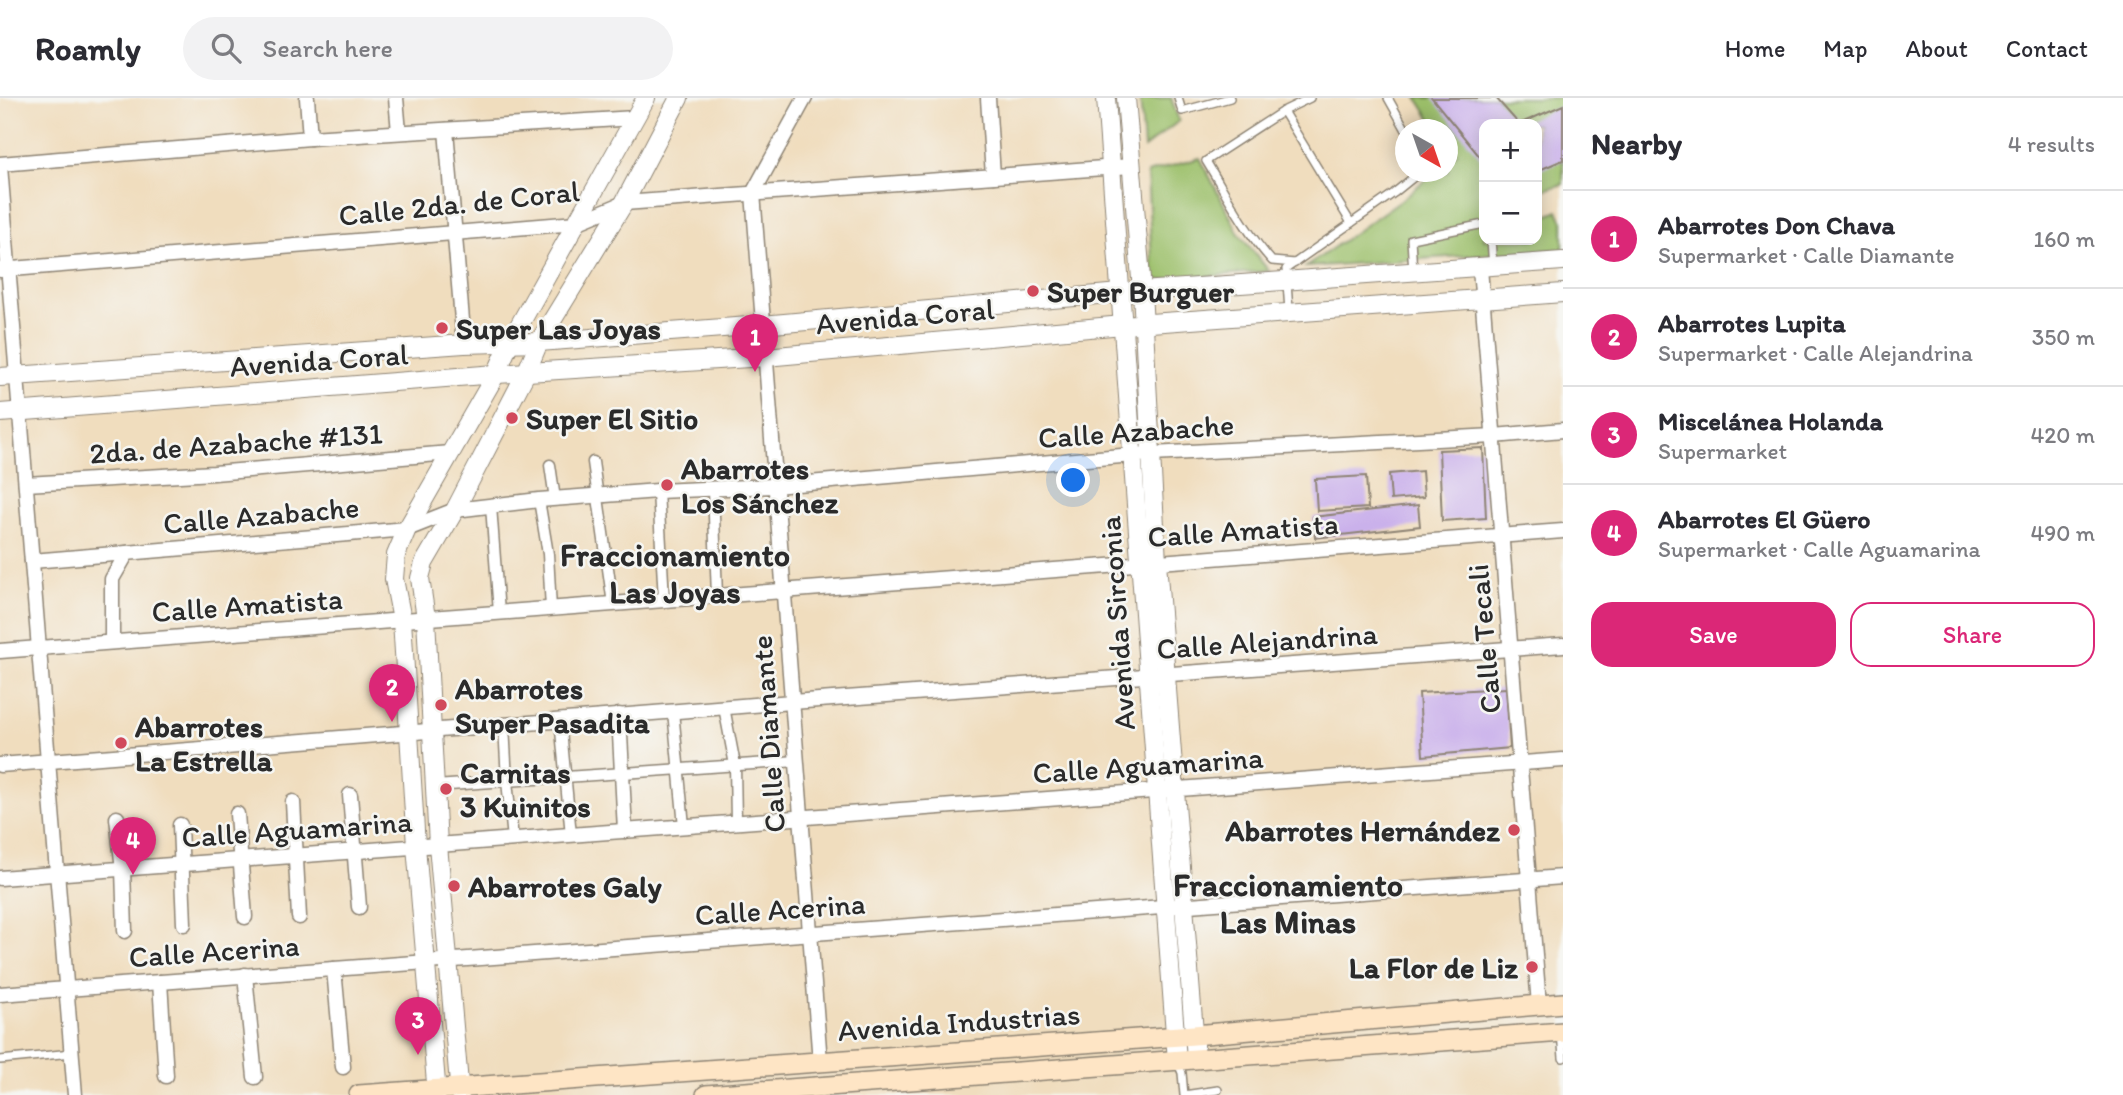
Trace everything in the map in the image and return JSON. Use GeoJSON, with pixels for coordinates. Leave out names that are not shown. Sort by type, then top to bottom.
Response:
{"type":"FeatureCollection","features":[{"type":"Feature","properties":{"kind":"main road","name":"Avenida Industrias"},"geometry":{"type":"LineString","coordinates":[[359,1095],[460,1091],[1563,1003]]}},
{"type":"Feature","properties":{"kind":"main road","name":"Avenida Industrias"},"geometry":{"type":"LineString","coordinates":[[706,1095],[1562,1032]]}},
{"type":"Feature","properties":{"kind":"street"},"geometry":{"type":"LineString","coordinates":[[307,98],[310,138]]}},
{"type":"Feature","properties":{"kind":"street"},"geometry":{"type":"LineString","coordinates":[[397,98],[399,132]]}},
{"type":"Feature","properties":{"kind":"street"},"geometry":{"type":"LineString","coordinates":[[437,1092],[416,846],[402,620],[394,579],[396,555],[407,529],[496,374],[510,342],[646,98]]}},
{"type":"Feature","properties":{"kind":"street"},"geometry":{"type":"LineString","coordinates":[[460,1091],[438,845],[426,618],[420,578],[424,563],[455,510],[526,373],[538,342],[624,203],[679,98]]}},
{"type":"Feature","properties":{"kind":"street"},"geometry":{"type":"LineString","coordinates":[[753,193],[805,98]]}},
{"type":"Feature","properties":{"kind":"street"},"geometry":{"type":"LineString","coordinates":[[988,98],[993,176]]}},
{"type":"Feature","properties":{"kind":"street","name":"Avenida Sirconia"},"geometry":{"type":"LineString","coordinates":[[1106,98],[1133,455],[1149,563],[1186,1059]]}},
{"type":"Feature","properties":{"kind":"street","name":"Avenida Sirconia"},"geometry":{"type":"LineString","coordinates":[[1126,98],[1142,291],[1151,455],[1149,563]]}},
{"type":"Feature","properties":{"kind":"street"},"geometry":{"type":"LineString","coordinates":[[75,1095],[20,411],[8,377],[0,165],[310,138],[635,118]]}},
{"type":"Feature","properties":{"kind":"street"},"geometry":{"type":"LineString","coordinates":[[446,130],[464,344]]}},
{"type":"Feature","properties":{"kind":"street","name":"Calle 2da. de Coral"},"geometry":{"type":"LineString","coordinates":[[4,270],[576,223],[624,203],[1131,166]]}},
{"type":"Feature","properties":{"kind":"street","name":"Calle Diamante"},"geometry":{"type":"LineString","coordinates":[[753,193],[820,1062]]}},
{"type":"Feature","properties":{"kind":"street","name":"Avenida Coral"},"geometry":{"type":"LineString","coordinates":[[8,377],[464,344],[538,342],[1142,291],[1413,274],[1563,261]]}},
{"type":"Feature","properties":{"kind":"street","name":"Calle Tecali"},"geometry":{"type":"LineString","coordinates":[[1487,267],[1482,299],[1539,1005]]}},
{"type":"Feature","properties":{"kind":"street","name":"Avenida Coral"},"geometry":{"type":"LineString","coordinates":[[0,413],[496,374],[765,357],[1123,325],[1563,293]]}},
{"type":"Feature","properties":{"kind":"street","name":"Calle Azabache"},"geometry":{"type":"LineString","coordinates":[[32,561],[407,529],[455,510],[539,500],[774,486],[1133,455],[1563,430]]}},
{"type":"Feature","properties":{"kind":"street","name":"2da. de Azabache #131"},"geometry":{"type":"LineString","coordinates":[[26,484],[450,453]]}},
{"type":"Feature","properties":{"kind":"street"},"geometry":{"type":"LineString","coordinates":[[593,462],[613,604]]}},
{"type":"Feature","properties":{"kind":"street"},"geometry":{"type":"LineString","coordinates":[[550,465],[555,499]]}},
{"type":"Feature","properties":{"kind":"street"},"geometry":{"type":"LineString","coordinates":[[713,489],[717,596]]}},
{"type":"Feature","properties":{"kind":"street"},"geometry":{"type":"LineString","coordinates":[[658,491],[664,600]]}},
{"type":"Feature","properties":{"kind":"street"},"geometry":{"type":"LineString","coordinates":[[539,500],[548,554],[551,608]]}},
{"type":"Feature","properties":{"kind":"street"},"geometry":{"type":"LineString","coordinates":[[491,506],[499,612]]}},
{"type":"Feature","properties":{"kind":"street","name":"Calle Amatista"},"geometry":{"type":"LineString","coordinates":[[0,650],[1563,531]]}},
{"type":"Feature","properties":{"kind":"street"},"geometry":{"type":"LineString","coordinates":[[112,642],[112,579],[127,553]]}},
{"type":"Feature","properties":{"kind":"street","name":"Calle Alejandrina"},"geometry":{"type":"LineString","coordinates":[[0,765],[619,715],[1563,645]]}},
{"type":"Feature","properties":{"kind":"street"},"geometry":{"type":"LineString","coordinates":[[724,707],[735,765],[736,822]]}},
{"type":"Feature","properties":{"kind":"street"},"geometry":{"type":"LineString","coordinates":[[673,711],[676,769],[684,826]]}},
{"type":"Feature","properties":{"kind":"street"},"geometry":{"type":"LineString","coordinates":[[619,715],[625,831]]}},
{"type":"Feature","properties":{"kind":"street"},"geometry":{"type":"LineString","coordinates":[[560,720],[571,835]]}},
{"type":"Feature","properties":{"kind":"street"},"geometry":{"type":"LineString","coordinates":[[504,725],[513,839]]}},
{"type":"Feature","properties":{"kind":"street","name":"Calle Aguamarina"},"geometry":{"type":"LineString","coordinates":[[0,878],[1563,760]]}},
{"type":"Feature","properties":{"kind":"street"},"geometry":{"type":"LineString","coordinates":[[435,786],[797,761]]}},
{"type":"Feature","properties":{"kind":"street"},"geometry":{"type":"LineString","coordinates":[[350,795],[359,907]]}},
{"type":"Feature","properties":{"kind":"street"},"geometry":{"type":"LineString","coordinates":[[293,802],[299,917]]}},
{"type":"Feature","properties":{"kind":"street"},"geometry":{"type":"LineString","coordinates":[[237,814],[245,917]]}},
{"type":"Feature","properties":{"kind":"street"},"geometry":{"type":"LineString","coordinates":[[117,818],[123,869],[125,931]]}},
{"type":"Feature","properties":{"kind":"street"},"geometry":{"type":"LineString","coordinates":[[180,825],[184,924]]}},
{"type":"Feature","properties":{"kind":"street","name":"Calle Acerina"},"geometry":{"type":"LineString","coordinates":[[0,994],[1563,877]]}},
{"type":"Feature","properties":{"kind":"street"},"geometry":{"type":"LineString","coordinates":[[334,969],[343,1067]]}},
{"type":"Feature","properties":{"kind":"street"},"geometry":{"type":"LineString","coordinates":[[245,975],[255,1077]]}},
{"type":"Feature","properties":{"kind":"street"},"geometry":{"type":"LineString","coordinates":[[160,982],[166,1076]]}},
{"type":"Feature","properties":{"kind":"lane"},"geometry":{"type":"LineString","coordinates":[[1178,98],[1182,111],[1230,98]]}},
{"type":"Feature","properties":{"kind":"lane"},"geometry":{"type":"LineString","coordinates":[[1295,263],[1272,261],[1263,251],[1245,228],[1206,161],[1283,111],[1310,98]]}},
{"type":"Feature","properties":{"kind":"lane"},"geometry":{"type":"LineString","coordinates":[[1388,98],[1399,119]]}},
{"type":"Feature","properties":{"kind":"lane"},"geometry":{"type":"LineString","coordinates":[[1283,111],[1351,223]]}},
{"type":"Feature","properties":{"kind":"lane"},"geometry":{"type":"LineString","coordinates":[[1289,312],[1286,269],[1406,182]]}},
{"type":"Feature","properties":{"kind":"lane"},"geometry":{"type":"LineString","coordinates":[[1413,274],[1411,239],[1479,224]]}},
{"type":"Feature","properties":{"kind":"lane"},"geometry":{"type":"LineString","coordinates":[[1487,267],[1490,245]]}},
{"type":"Feature","properties":{"kind":"lane"},"geometry":{"type":"LineString","coordinates":[[1562,1032],[1563,1058]]}},
{"type":"Feature","properties":{"kind":"lane"},"geometry":{"type":"LineString","coordinates":[[0,1060],[72,1054]]}},
{"type":"Feature","properties":{"kind":"lane"},"geometry":{"type":"LineString","coordinates":[[1186,1059],[1182,1073],[1184,1095],[1218,1090]]}},
{"type":"Feature","properties":{"kind":"green space"},"geometry":{"type":"Polygon","coordinates":[[[1140,98],[1171,98],[1179,121],[1144,148],[1140,98]]]}},
{"type":"Feature","properties":{"kind":"green space"},"geometry":{"type":"Polygon","coordinates":[[[1417,98],[1563,98],[1563,184],[1542,190],[1542,119],[1479,119],[1479,245],[1542,245],[1542,218],[1558,211],[1563,221],[1563,249],[1306,267],[1423,182],[1458,182],[1458,119],[1431,119],[1417,98]]]}},
{"type":"Feature","properties":{"kind":"green space"},"geometry":{"type":"Polygon","coordinates":[[[1200,158],[1239,234],[1269,271],[1153,281],[1147,173],[1200,158]]]}},
{"type":"Feature","properties":{"kind":"building"},"geometry":{"type":"Polygon","coordinates":[[[1432,98],[1496,98],[1515,119],[1479,119],[1479,156],[1458,130],[1458,119],[1449,119],[1432,98]]]}},
{"type":"Feature","properties":{"kind":"building"},"geometry":{"type":"Polygon","coordinates":[[[1563,105],[1563,160],[1542,169],[1542,119],[1531,119],[1563,105]]]}},
{"type":"Feature","properties":{"kind":"building"},"geometry":{"type":"Polygon","coordinates":[[[1483,448],[1486,518],[1442,521],[1439,450],[1483,448]]]}},
{"type":"Feature","properties":{"kind":"building"},"geometry":{"type":"Polygon","coordinates":[[[1422,471],[1424,497],[1391,500],[1389,474],[1422,471]]]}},
{"type":"Feature","properties":{"kind":"building"},"geometry":{"type":"Polygon","coordinates":[[[1366,476],[1368,508],[1317,511],[1315,479],[1366,476]]]}},
{"type":"Feature","properties":{"kind":"building"},"geometry":{"type":"Polygon","coordinates":[[[1418,505],[1420,526],[1315,538],[1313,517],[1418,505]]]}},
{"type":"Feature","properties":{"kind":"building"},"geometry":{"type":"Polygon","coordinates":[[[1506,688],[1510,748],[1423,756],[1419,693],[1506,688]]]}},
{"type":"Feature","properties":{"kind":"place","name":"Super Burguer"},"geometry":{"type":"Point","coordinates":[1033,291]}},
{"type":"Feature","properties":{"kind":"place","name":"Super Las Joyas"},"geometry":{"type":"Point","coordinates":[442,328]}},
{"type":"Feature","properties":{"kind":"place","name":"Abarrotes Don Chava"},"geometry":{"type":"Point","coordinates":[755,372]}},
{"type":"Feature","properties":{"kind":"place","name":"Super El Sitio"},"geometry":{"type":"Point","coordinates":[512,418]}},
{"type":"Feature","properties":{"kind":"place","name":"Abarrotes Los Sánchez"},"geometry":{"type":"Point","coordinates":[667,485]}},
{"type":"Feature","properties":{"kind":"place","name":"Abarrotes Super Pasadita"},"geometry":{"type":"Point","coordinates":[441,705]}},
{"type":"Feature","properties":{"kind":"place","name":"Abarrotes Lupita"},"geometry":{"type":"Point","coordinates":[392,722]}},
{"type":"Feature","properties":{"kind":"place","name":"Abarrotes La Estrella"},"geometry":{"type":"Point","coordinates":[121,743]}},
{"type":"Feature","properties":{"kind":"place","name":"Carnitas 3 Kuinitos"},"geometry":{"type":"Point","coordinates":[446,789]}},
{"type":"Feature","properties":{"kind":"place","name":"Abarrotes Hernández"},"geometry":{"type":"Point","coordinates":[1514,830]}},
{"type":"Feature","properties":{"kind":"place","name":"Abarrotes El Güero"},"geometry":{"type":"Point","coordinates":[133,875]}},
{"type":"Feature","properties":{"kind":"place","name":"Abarrotes Galy"},"geometry":{"type":"Point","coordinates":[454,886]}},
{"type":"Feature","properties":{"kind":"place","name":"La Flor de Liz"},"geometry":{"type":"Point","coordinates":[1532,967]}},
{"type":"Feature","properties":{"kind":"place","name":"Miscelánea Holanda"},"geometry":{"type":"Point","coordinates":[418,1055]}},
{"type":"Feature","properties":{"kind":"district","name":"Fraccionamiento Las Joyas"},"geometry":{"type":"Point","coordinates":[675,574]}},
{"type":"Feature","properties":{"kind":"district","name":"Fraccionamiento Las Minas"},"geometry":{"type":"Point","coordinates":[1288,904]}}]}
